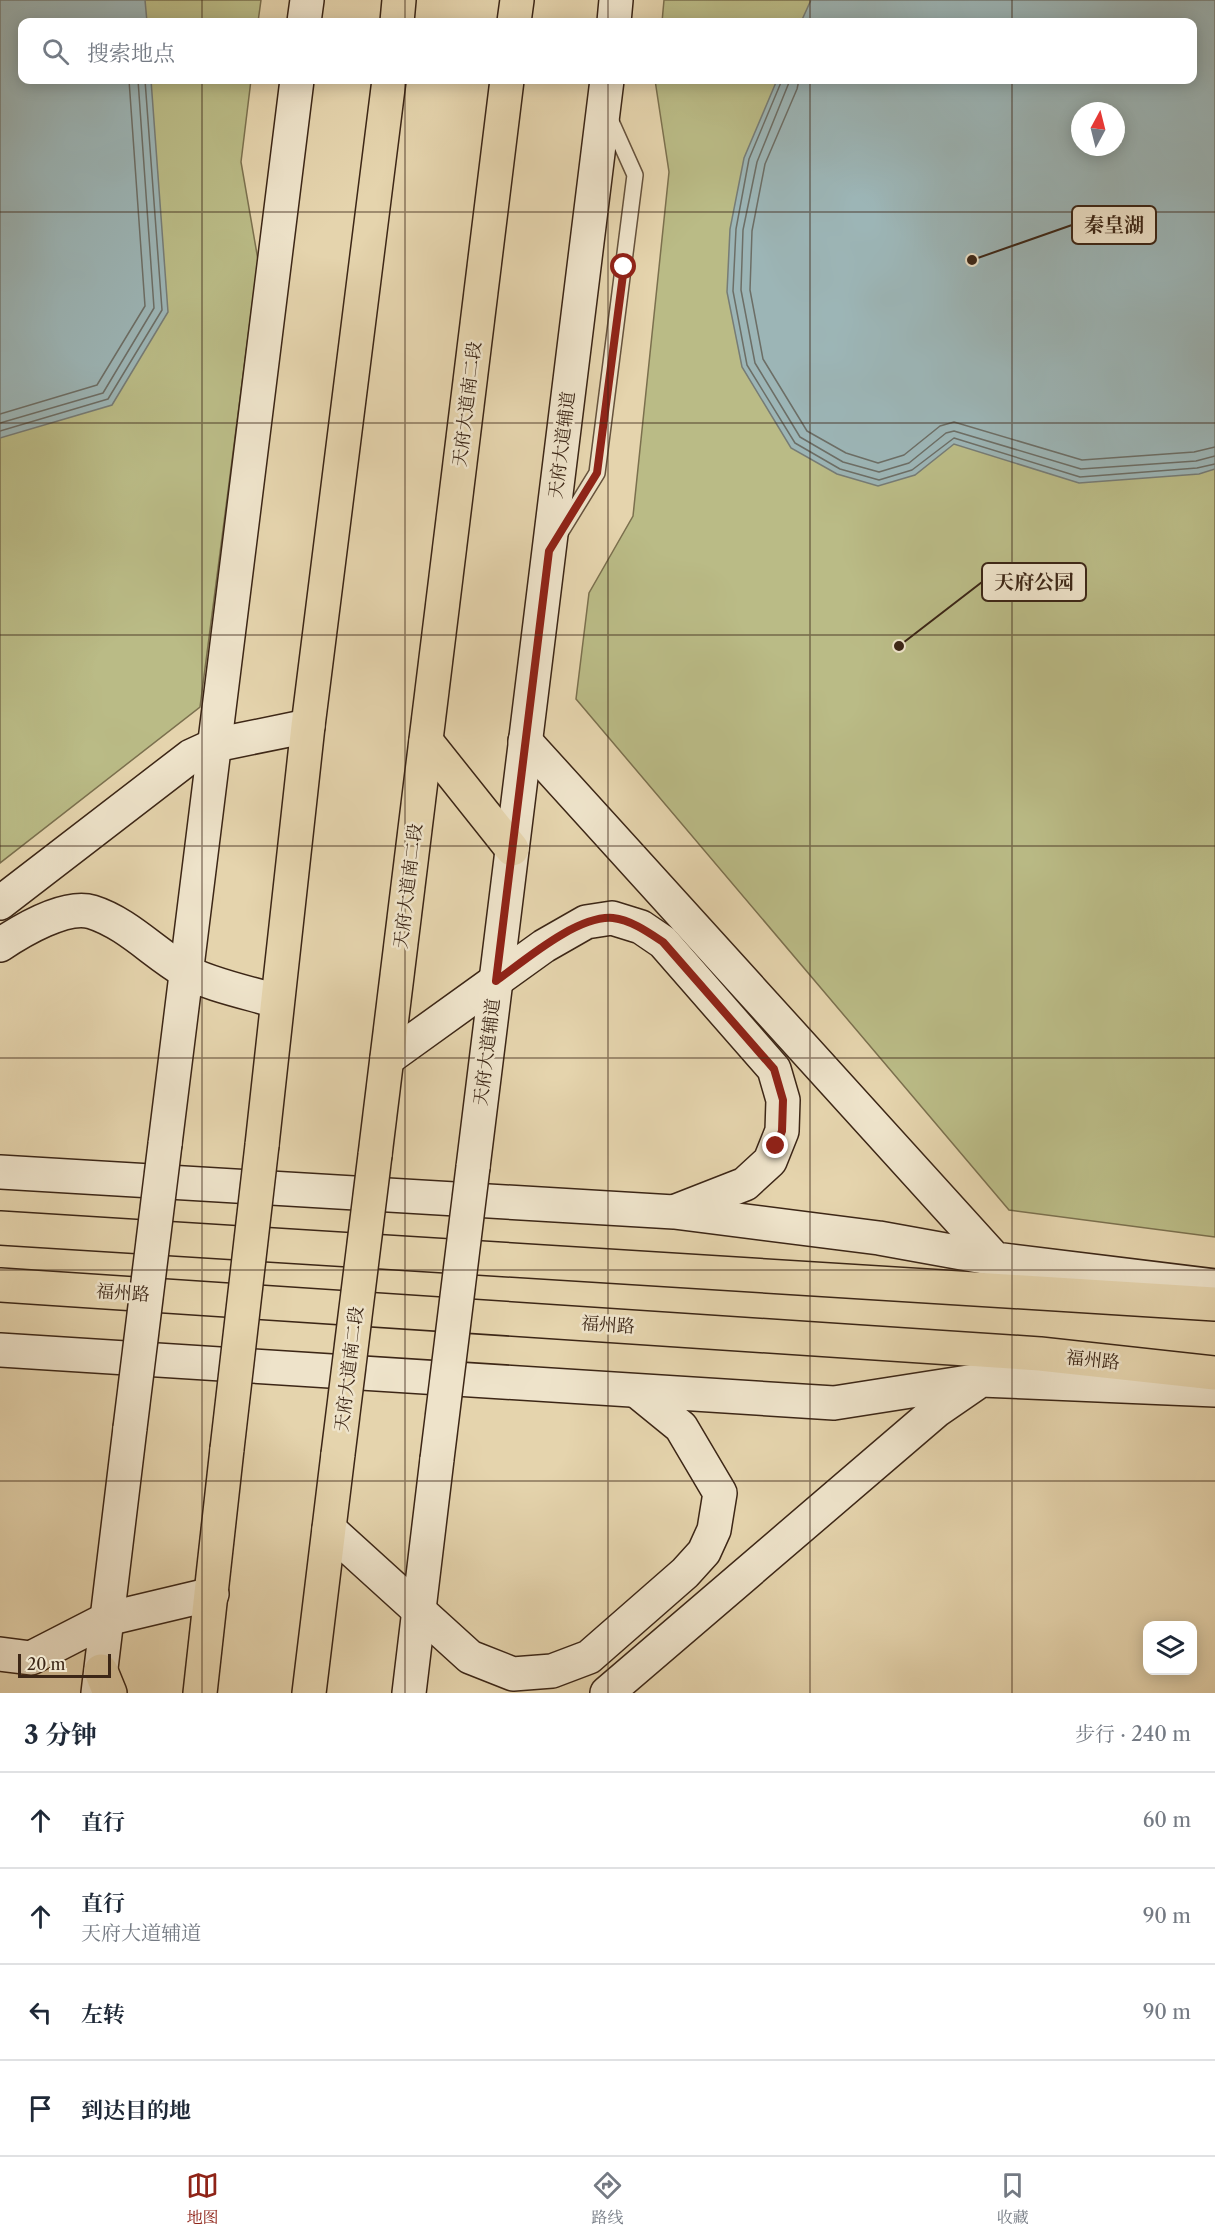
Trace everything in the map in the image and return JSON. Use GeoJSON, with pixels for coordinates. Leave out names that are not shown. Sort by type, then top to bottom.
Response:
{"type":"FeatureCollection","features":[{"type":"Feature","properties":{"kind":"main road"},"geometry":{"type":"LineString","coordinates":[[305,18],[307,0]]}},
{"type":"Feature","properties":{"kind":"main road"},"geometry":{"type":"LineString","coordinates":[[397,18],[399,0]]}},
{"type":"Feature","properties":{"kind":"main road"},"geometry":{"type":"LineString","coordinates":[[515,18],[517,0]]}},
{"type":"Feature","properties":{"kind":"main road"},"geometry":{"type":"LineString","coordinates":[[614,18],[616,0]]}},
{"type":"Feature","properties":{"kind":"main road"},"geometry":{"type":"LineString","coordinates":[[103,1686],[107,1619],[130,1428],[297,84]]}},
{"type":"Feature","properties":{"kind":"main road"},"geometry":{"type":"LineString","coordinates":[[200,1693],[308,726],[388,84]]}},
{"type":"Feature","properties":{"kind":"main road","name":"天府大道南二段"},"geometry":{"type":"LineString","coordinates":[[309,1693],[507,84]]}},
{"type":"Feature","properties":{"kind":"main road","name":"天府大道辅道"},"geometry":{"type":"LineString","coordinates":[[408,1693],[605,92]]}},
{"type":"Feature","properties":{"kind":"main road"},"geometry":{"type":"LineString","coordinates":[[0,903],[191,756],[215,745],[308,726]]}},
{"type":"Feature","properties":{"kind":"main road"},"geometry":{"type":"LineString","coordinates":[[426,741],[512,849]]}},
{"type":"Feature","properties":{"kind":"main road"},"geometry":{"type":"LineString","coordinates":[[525,741],[995,1259]]}},
{"type":"Feature","properties":{"kind":"main road"},"geometry":{"type":"LineString","coordinates":[[0,945],[28,926],[71,912],[91,911],[115,923],[187,972],[276,1001]]}},
{"type":"Feature","properties":{"kind":"main road"},"geometry":{"type":"LineString","coordinates":[[387,1059],[544,946],[586,922],[612,918],[641,927],[663,942],[774,1069],[783,1100],[782,1131],[770,1161],[745,1184],[674,1212]]}},
{"type":"Feature","properties":{"kind":"main road"},"geometry":{"type":"LineString","coordinates":[[0,1172],[674,1212],[879,1238],[995,1259],[1215,1286]]}},
{"type":"Feature","properties":{"kind":"main road"},"geometry":{"type":"LineString","coordinates":[[0,1228],[1215,1304]]}},
{"type":"Feature","properties":{"kind":"main road","name":"福州路"},"geometry":{"type":"LineString","coordinates":[[0,1285],[1028,1353],[1215,1373]]}},
{"type":"Feature","properties":{"kind":"main road"},"geometry":{"type":"LineString","coordinates":[[0,1350],[834,1403],[981,1380],[1215,1390]]}},
{"type":"Feature","properties":{"kind":"main road"},"geometry":{"type":"LineString","coordinates":[[607,1693],[936,1411],[981,1380]]}},
{"type":"Feature","properties":{"kind":"main road"},"geometry":{"type":"LineString","coordinates":[[329,1529],[470,1657],[513,1674],[552,1671],[589,1657],[685,1573],[704,1552],[714,1530],[720,1493],[681,1427],[638,1392]]}},
{"type":"Feature","properties":{"kind":"main road"},"geometry":{"type":"LineString","coordinates":[[0,1654],[31,1658],[107,1619],[212,1594]]}},
{"type":"Feature","properties":{"kind":"green space"},"geometry":{"type":"Polygon","coordinates":[[[0,0],[261,0],[259,18],[18,18],[18,84],[251,84],[241,162],[258,260],[200,707],[0,863],[0,0]]]}},
{"type":"Feature","properties":{"kind":"green space"},"geometry":{"type":"Polygon","coordinates":[[[664,0],[1215,0],[1215,1237],[1009,1210],[576,699],[589,593],[633,516],[669,172],[656,84],[1197,84],[1197,18],[662,18],[664,0]]]}},
{"type":"Feature","properties":{"kind":"water"},"geometry":{"type":"Polygon","coordinates":[[[0,0],[145,0],[147,18],[18,18],[18,84],[151,84],[168,312],[112,405],[0,438],[0,0]]]}},
{"type":"Feature","properties":{"kind":"water"},"geometry":{"type":"Polygon","coordinates":[[[811,0],[1215,0],[1215,469],[1199,474],[1079,483],[954,444],[915,475],[878,486],[837,474],[791,448],[742,367],[727,292],[730,229],[744,158],[775,84],[1197,84],[1197,18],[803,18],[811,0]]]}},
{"type":"Feature","properties":{"kind":"place","name":"秦皇湖"},"geometry":{"type":"Point","coordinates":[972,260]}},
{"type":"Feature","properties":{"kind":"place","name":"天府公园"},"geometry":{"type":"Point","coordinates":[899,646]}},
{"type":"Feature","properties":{"kind":"route"},"geometry":{"type":"LineString","coordinates":[[624,267],[597,473],[549,551],[496,981],[544,946],[586,922],[612,918],[641,927],[663,942],[774,1069],[783,1100],[782,1131],[776,1146]]}}]}
